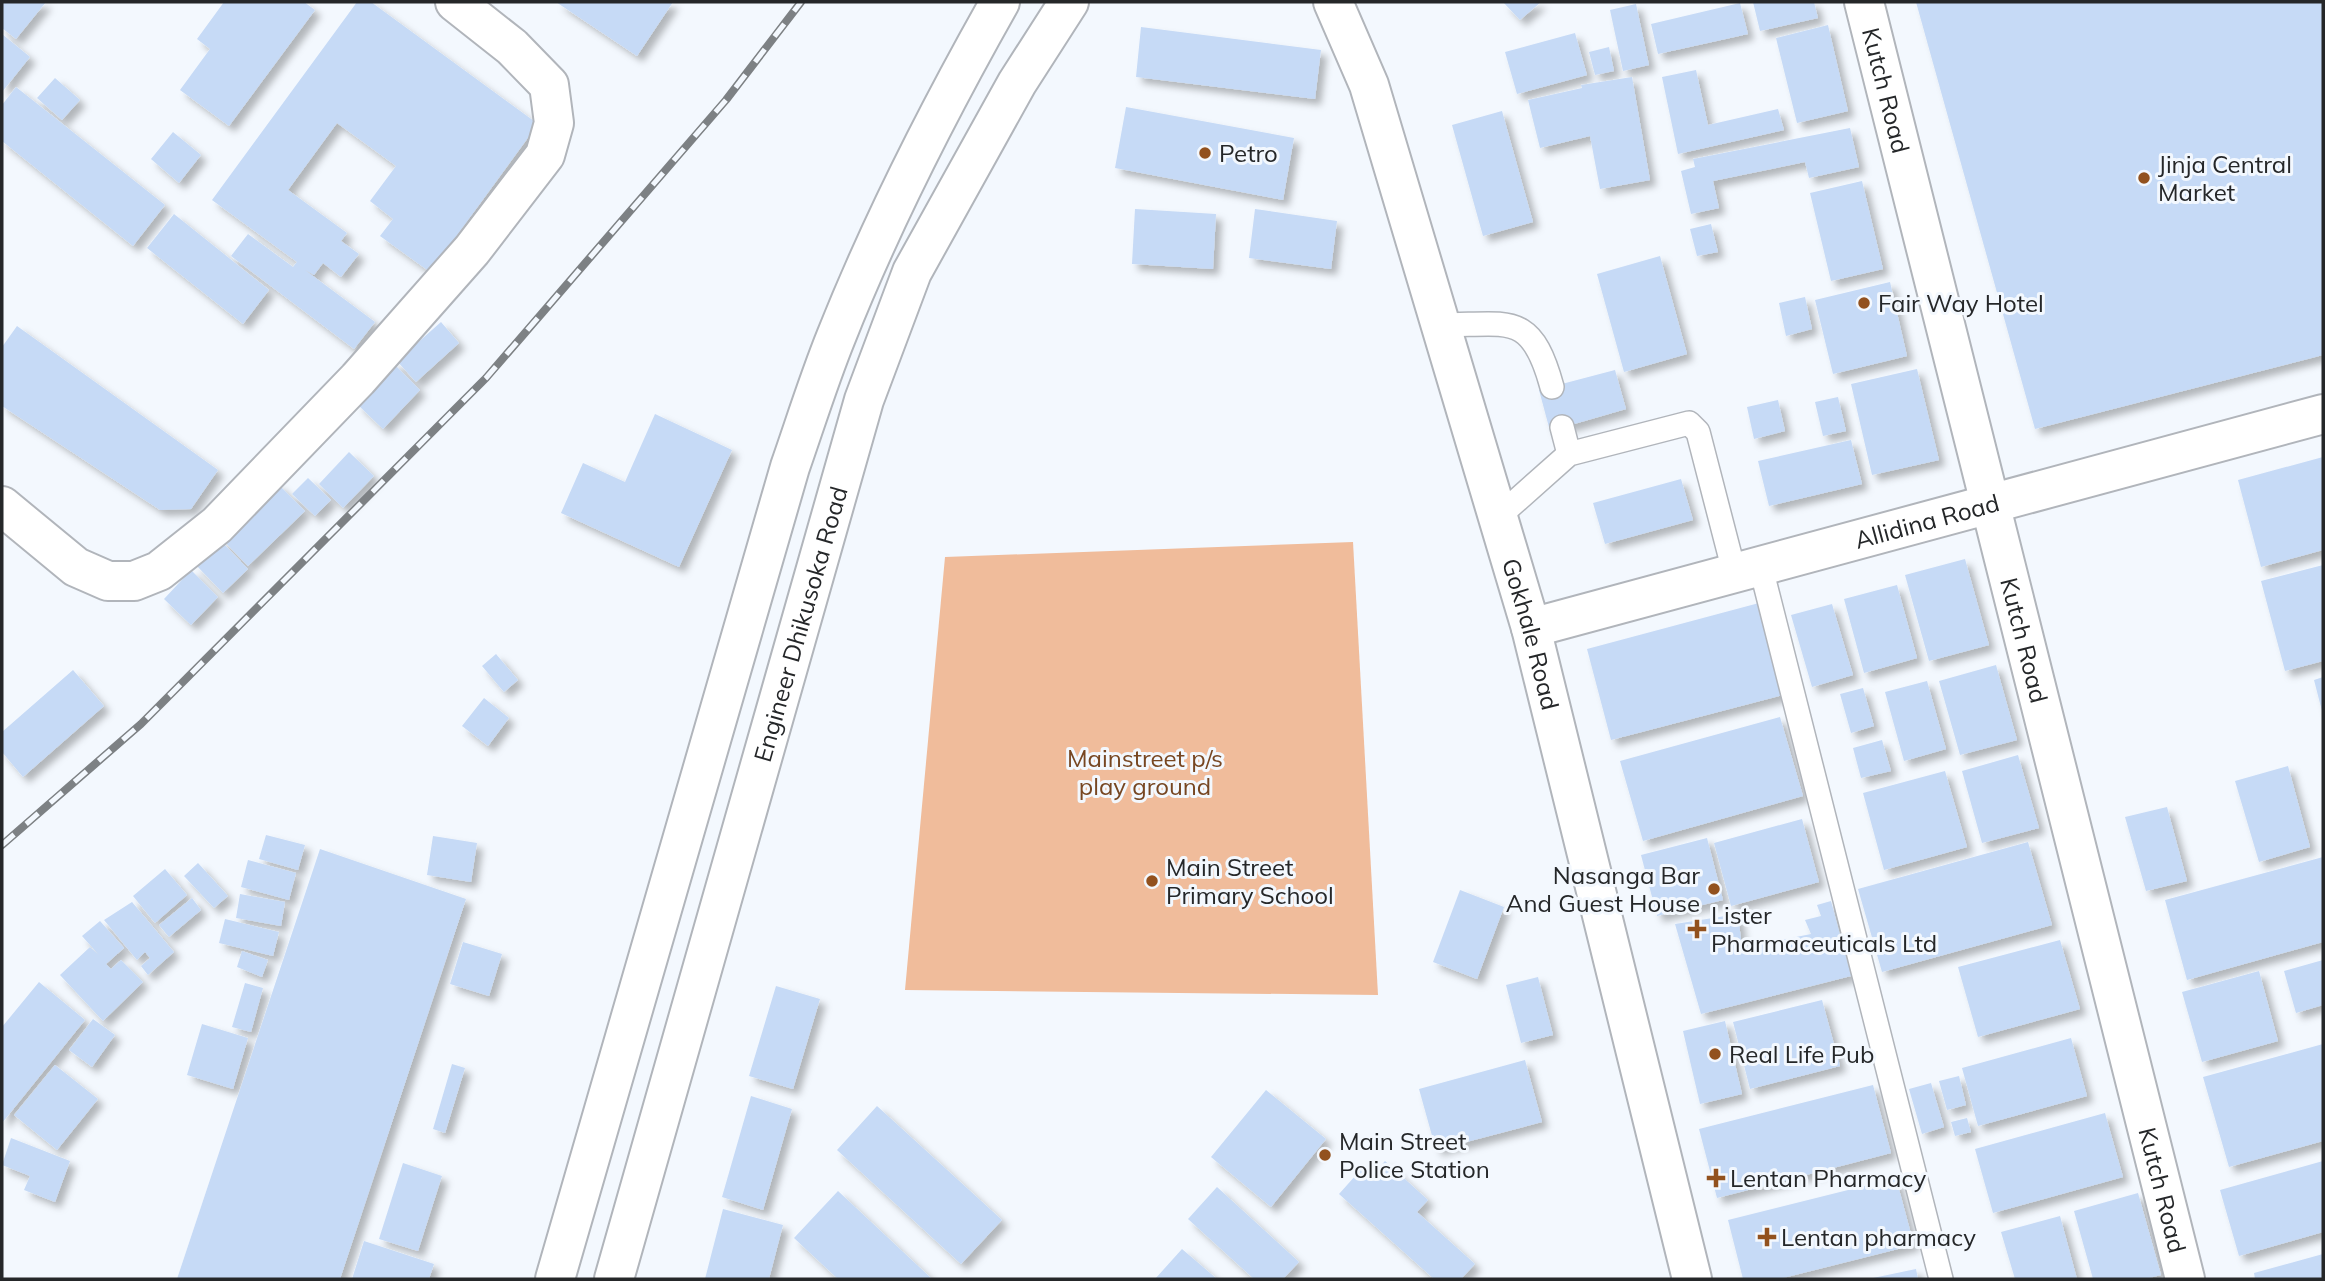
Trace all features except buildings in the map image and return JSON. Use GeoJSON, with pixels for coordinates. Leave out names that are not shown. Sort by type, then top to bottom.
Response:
{"type":"FeatureCollection","features":[{"type":"Feature","properties":{"kind":"street"},"geometry":{"type":"LineString","coordinates":[[2,506],[76,567],[108,581],[134,581],[159,572],[217,525],[358,379],[472,250],[545,156],[554,122],[549,85],[512,47],[454,2]]}},
{"type":"Feature","properties":{"kind":"street"},"geometry":{"type":"LineString","coordinates":[[555,1279],[803,429],[835,338],[871,253],[920,149],[1000,2]]}},
{"type":"Feature","properties":{"kind":"street","name":"Engineer Dhikusoka Road"},"geometry":{"type":"LineString","coordinates":[[614,1279],[864,400],[912,271],[1017,83],[1069,2]]}},
{"type":"Feature","properties":{"kind":"street","name":"Gokhale Road"},"geometry":{"type":"LineString","coordinates":[[1333,2],[1369,85],[1531,628],[1692,1279]]}},
{"type":"Feature","properties":{"kind":"street","name":"Kutch Road"},"geometry":{"type":"LineString","coordinates":[[1864,2],[2185,1279]]}},
{"type":"Feature","properties":{"kind":"street","name":"Allidina Road"},"geometry":{"type":"LineString","coordinates":[[1531,628],[2323,414]]}},
{"type":"Feature","properties":{"kind":"lane"},"geometry":{"type":"LineString","coordinates":[[1440,325],[1515,325],[1532,338],[1543,355],[1552,387]]}},
{"type":"Feature","properties":{"kind":"lane"},"geometry":{"type":"LineString","coordinates":[[1497,518],[1569,454],[1689,423],[1698,432],[1748,571],[1941,1279]]}},
{"type":"Feature","properties":{"kind":"lane"},"geometry":{"type":"LineString","coordinates":[[1563,427],[1569,454]]}},
{"type":"Feature","properties":{"kind":"green space","name":"Mainstreet p/s play ground"},"geometry":{"type":"Polygon","coordinates":[[[1353,542],[1378,995],[905,990],[945,557],[1353,542]]]}},
{"type":"Feature","properties":{"kind":"railway"},"geometry":{"type":"LineString","coordinates":[[2,845],[141,724],[486,378],[726,100],[801,2]]}},
{"type":"Feature","properties":{"kind":"place","name":"Petro"},"geometry":{"type":"Point","coordinates":[1205,153]}},
{"type":"Feature","properties":{"kind":"place","name":"Jinja Central Market"},"geometry":{"type":"Point","coordinates":[2144,178]}},
{"type":"Feature","properties":{"kind":"place","name":"Fair Way Hotel"},"geometry":{"type":"Point","coordinates":[1864,303]}},
{"type":"Feature","properties":{"kind":"place","name":"Main Street Primary School"},"geometry":{"type":"Point","coordinates":[1152,881]}},
{"type":"Feature","properties":{"kind":"place","name":"Nasanga Bar And Guest House"},"geometry":{"type":"Point","coordinates":[1714,889]}},
{"type":"Feature","properties":{"kind":"place","name":"Lister Pharmaceuticals Ltd"},"geometry":{"type":"Point","coordinates":[1697,929]}},
{"type":"Feature","properties":{"kind":"place","name":"Real Life Pub"},"geometry":{"type":"Point","coordinates":[1715,1054]}},
{"type":"Feature","properties":{"kind":"place","name":"Main Street Police Station"},"geometry":{"type":"Point","coordinates":[1325,1155]}},
{"type":"Feature","properties":{"kind":"place","name":"Lentan Pharmacy"},"geometry":{"type":"Point","coordinates":[1716,1178]}},
{"type":"Feature","properties":{"kind":"place","name":"Lentan pharmacy"},"geometry":{"type":"Point","coordinates":[1767,1237]}}]}
